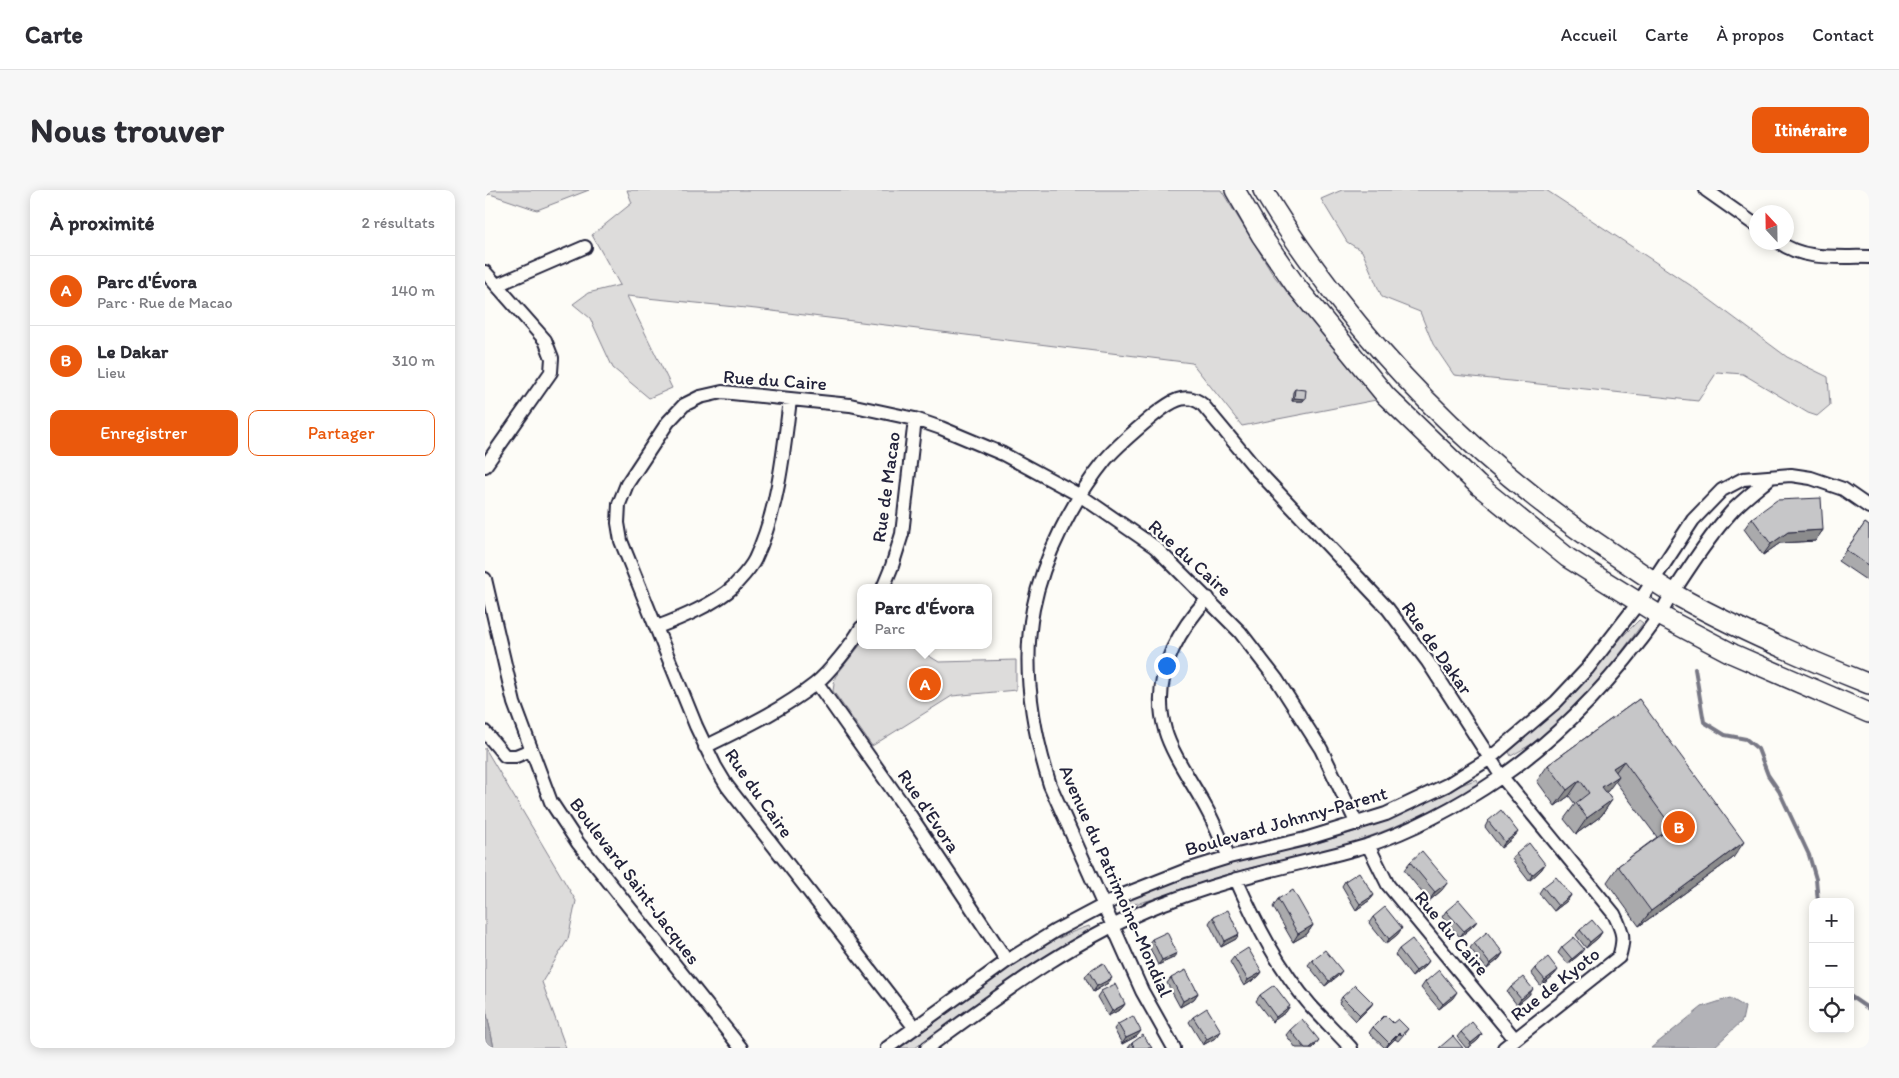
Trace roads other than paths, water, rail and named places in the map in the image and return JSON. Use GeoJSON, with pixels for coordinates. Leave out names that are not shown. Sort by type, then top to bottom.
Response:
{"type":"FeatureCollection","features":[{"type":"Feature","properties":{"kind":"highway"},"geometry":{"type":"LineString","coordinates":[[1235,190],[1261,235],[1296,286],[1386,396],[1485,491],[1568,558],[1659,615],[1733,654],[1869,713]]}},
{"type":"Feature","properties":{"kind":"highway"},"geometry":{"type":"LineString","coordinates":[[1263,190],[1315,269],[1357,324],[1402,376],[1450,425],[1495,466],[1539,502],[1673,593],[1789,652],[1869,684]]}},
{"type":"Feature","properties":{"kind":"street"},"geometry":{"type":"LineString","coordinates":[[1706,190],[1723,195],[1749,219]]}},
{"type":"Feature","properties":{"kind":"street"},"geometry":{"type":"LineString","coordinates":[[497,285],[585,246]]}},
{"type":"Feature","properties":{"kind":"street"},"geometry":{"type":"LineString","coordinates":[[1792,250],[1815,256],[1869,257]]}},
{"type":"Feature","properties":{"kind":"street"},"geometry":{"type":"LineString","coordinates":[[485,272],[545,340],[552,358],[551,372],[485,466]]}},
{"type":"Feature","properties":{"kind":"street","name":"Rue du Caire"},"geometry":{"type":"LineString","coordinates":[[915,1028],[727,786],[705,747],[621,541],[618,523],[619,504],[627,484],[668,422],[683,405],[700,397],[722,392],[850,405],[915,419],[1003,454],[1081,496],[1155,547],[1240,632],[1277,680],[1321,750],[1357,824]]}},
{"type":"Feature","properties":{"kind":"street","name":"Avenue du Patrimoine-Mondial"},"geometry":{"type":"LineString","coordinates":[[1174,1048],[1142,990],[1050,785],[1040,754],[1029,683],[1033,608],[1045,569],[1061,531],[1081,496],[1107,459],[1134,432],[1169,403],[1189,397]]}},
{"type":"Feature","properties":{"kind":"street","name":"Rue de Dakar"},"geometry":{"type":"LineString","coordinates":[[1189,397],[1203,405],[1257,470],[1387,609],[1428,662],[1502,777],[1614,914],[1623,932],[1623,945]]}},
{"type":"Feature","properties":{"kind":"street"},"geometry":{"type":"LineString","coordinates":[[657,627],[677,620],[704,606],[733,587],[755,561],[771,520],[786,437],[790,399]]}},
{"type":"Feature","properties":{"kind":"street","name":"Rue de Macao"},"geometry":{"type":"LineString","coordinates":[[885,584],[901,534],[915,419]]}},
{"type":"Feature","properties":{"kind":"street","name":"Boulevard Johnny-Parent"},"geometry":{"type":"LineString","coordinates":[[887,1048],[1007,961],[1055,930],[1123,895],[1229,857],[1305,839],[1357,824],[1414,801],[1447,785],[1489,758],[1556,702],[1587,669],[1639,602],[1693,520],[1722,490],[1743,479],[1791,475],[1811,478],[1843,490],[1869,507]]}},
{"type":"Feature","properties":{"kind":"street"},"geometry":{"type":"LineString","coordinates":[[929,1047],[1022,979],[1057,956],[1113,925],[1158,906],[1236,879],[1322,859],[1369,845],[1413,827],[1456,805],[1502,777],[1544,744],[1572,718],[1619,668],[1659,615],[1706,544],[1735,509],[1770,478]]}},
{"type":"Feature","properties":{"kind":"street","name":"Boulevard Saint-Jacques"},"geometry":{"type":"LineString","coordinates":[[485,579],[510,688],[551,802],[578,843],[741,1048]]}},
{"type":"Feature","properties":{"kind":"street"},"geometry":{"type":"LineString","coordinates":[[1208,598],[1192,616],[1173,646],[1164,672],[1161,705],[1165,730],[1173,748],[1209,813],[1229,857]]}},
{"type":"Feature","properties":{"kind":"street"},"geometry":{"type":"LineString","coordinates":[[705,747],[781,707],[817,683],[857,634]]}},
{"type":"Feature","properties":{"kind":"street","name":"Rue d'Evora"},"geometry":{"type":"LineString","coordinates":[[817,683],[906,809],[1007,961]]}},
{"type":"Feature","properties":{"kind":"street"},"geometry":{"type":"LineString","coordinates":[[485,732],[505,756],[516,756],[531,750]]}},
{"type":"Feature","properties":{"kind":"street","name":"Rue du Caire"},"geometry":{"type":"LineString","coordinates":[[1369,845],[1388,885],[1515,1039]]}},
{"type":"Feature","properties":{"kind":"street"},"geometry":{"type":"LineString","coordinates":[[1236,879],[1267,942],[1284,969],[1310,1004],[1351,1048]]}},
{"type":"Feature","properties":{"kind":"street","name":"Rue de Kyoto"},"geometry":{"type":"LineString","coordinates":[[1504,1048],[1608,968],[1619,957],[1623,945]]}},
{"type":"Feature","properties":{"kind":"waterway"},"geometry":{"type":"LineString","coordinates":[[1695,669],[1704,722],[1725,735],[1746,739],[1758,749],[1768,775],[1779,791],[1809,855],[1816,879],[1818,898]]}},
{"type":"Feature","properties":{"kind":"waterway"},"geometry":{"type":"LineString","coordinates":[[1854,999],[1869,1009]]}},
{"type":"Feature","properties":{"kind":"place","name":"Parc d'Évora"},"geometry":{"type":"Point","coordinates":[925,684]}},
{"type":"Feature","properties":{"kind":"place","name":"Le Dakar"},"geometry":{"type":"Point","coordinates":[1679,827]}}]}
